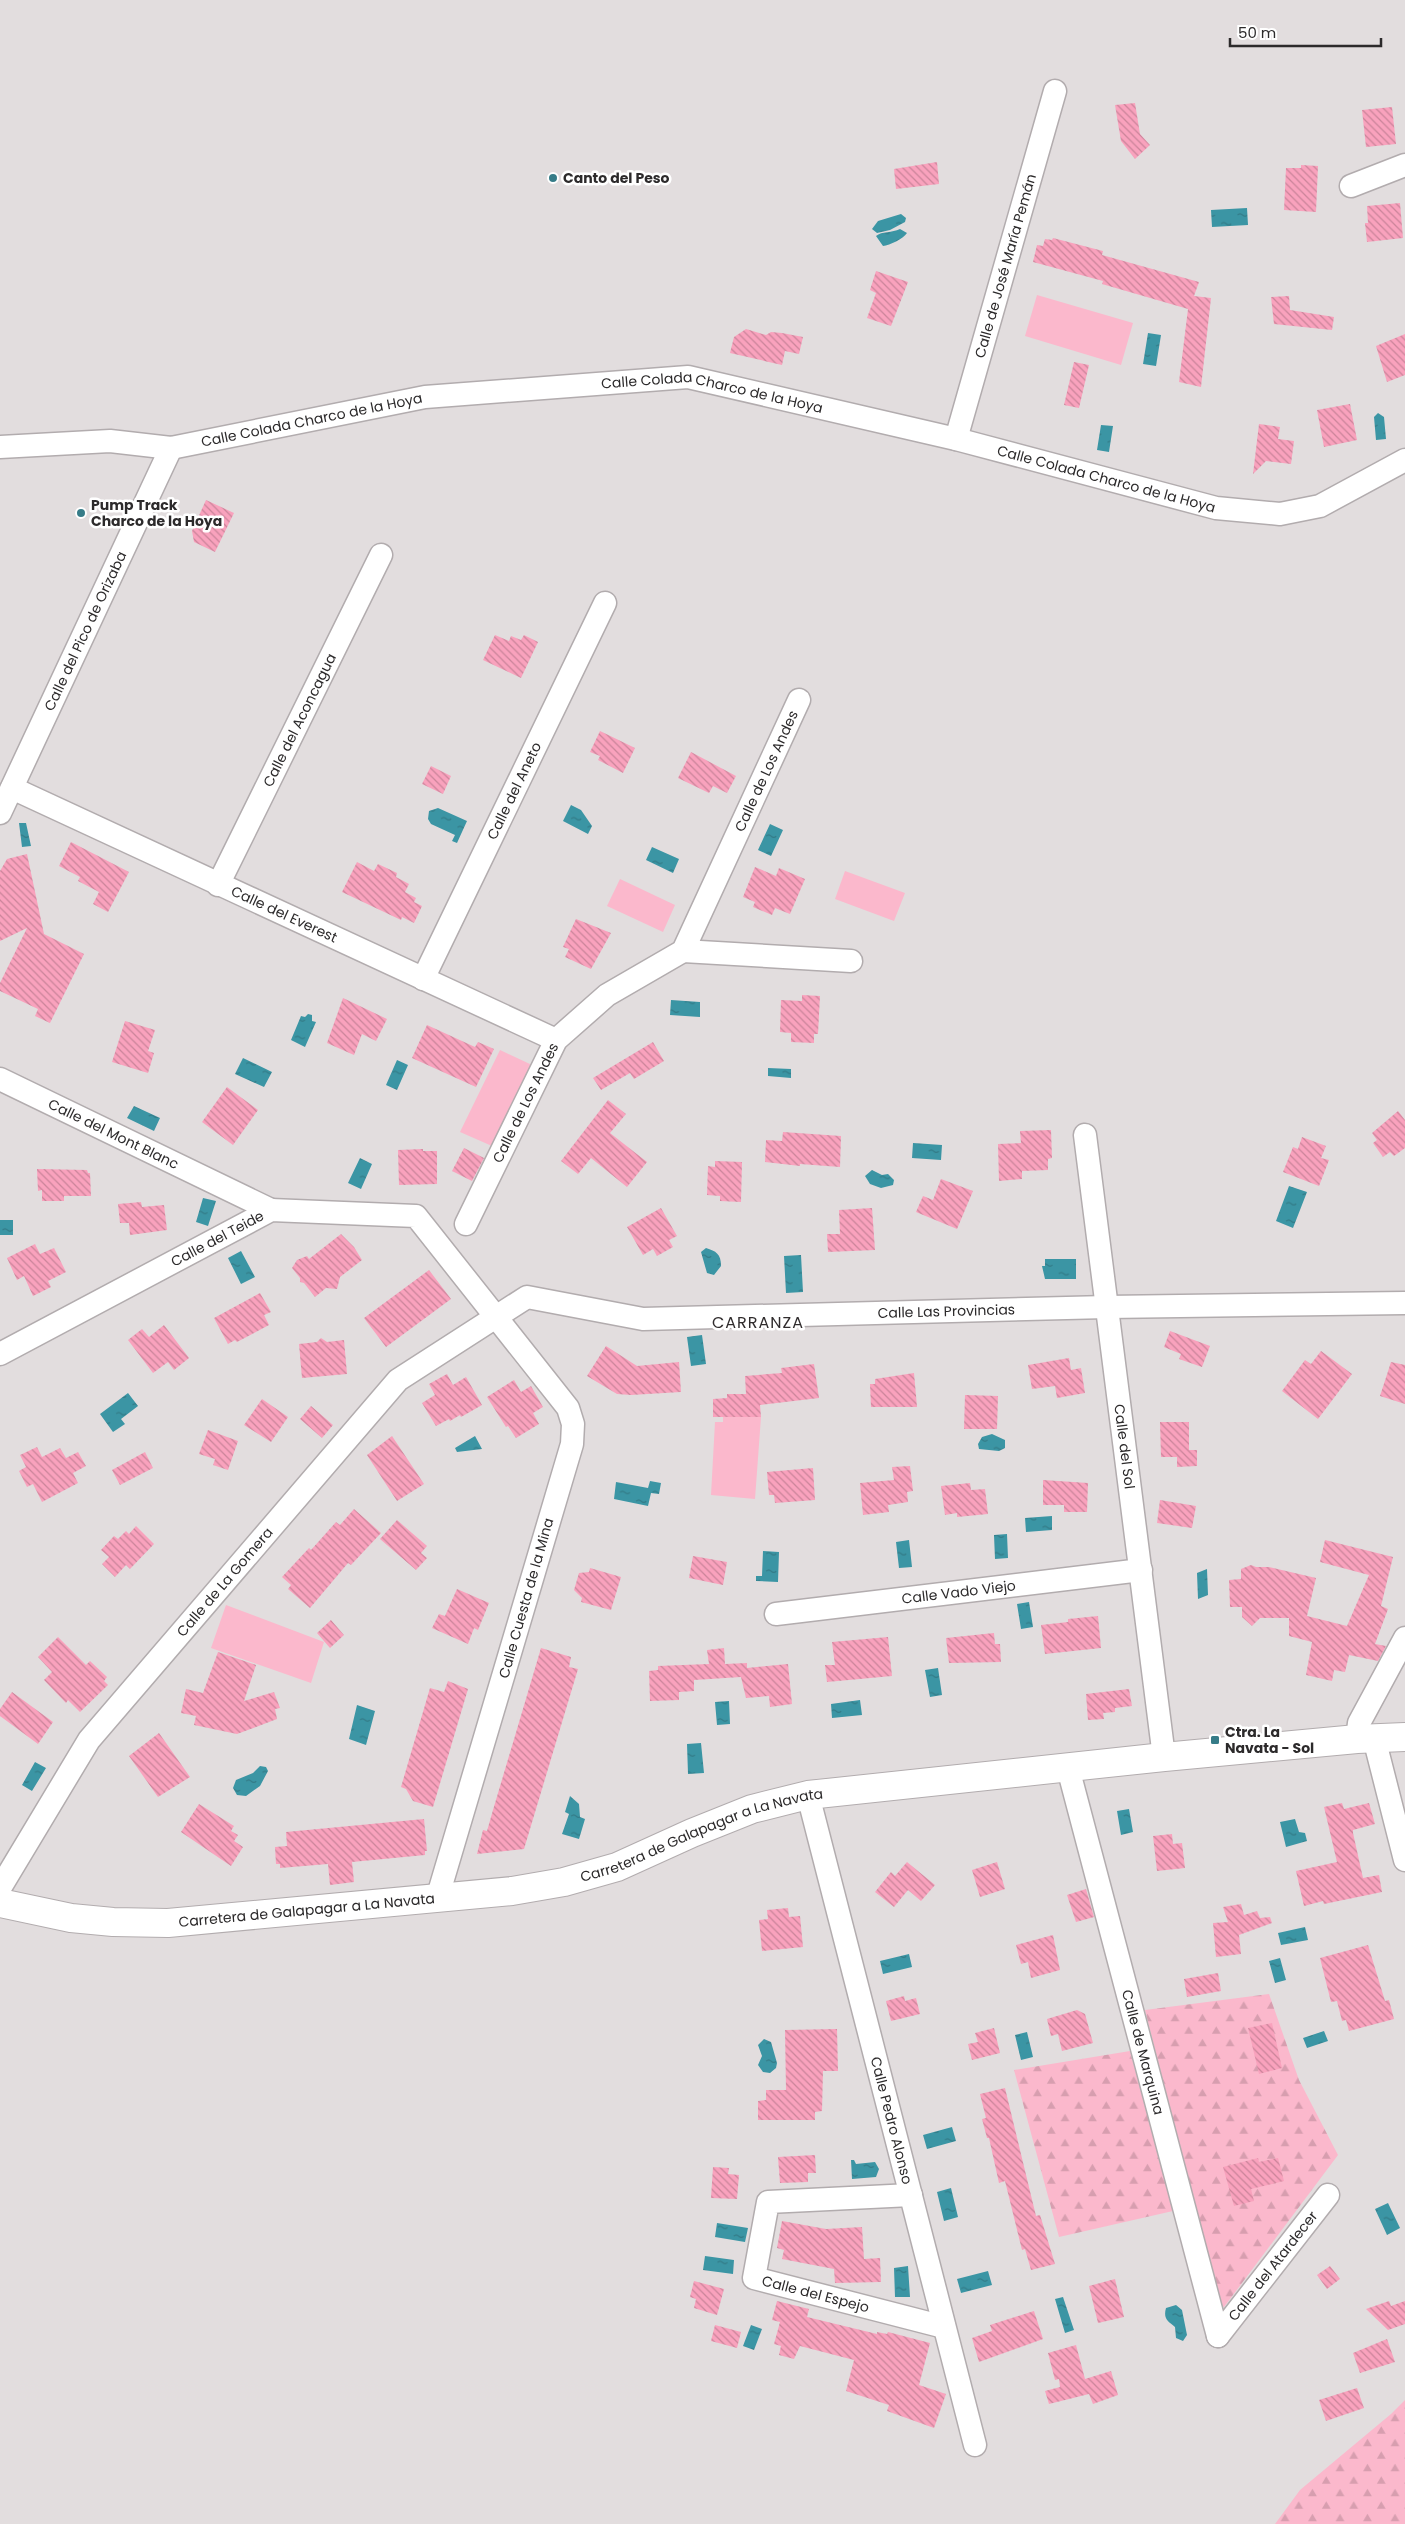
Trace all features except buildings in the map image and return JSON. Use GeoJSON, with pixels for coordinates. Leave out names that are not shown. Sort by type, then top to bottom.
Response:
{"type":"FeatureCollection","features":[{"type":"Feature","properties":{"kind":"main road","name":"Carretera de Galapagar a La Navata"},"geometry":{"type":"LineString","coordinates":[[0,1903],[71,1918],[113,1922],[168,1923],[437,1899],[564,1882],[617,1867],[692,1833],[752,1809],[808,1796],[1164,1757],[1366,1739],[1405,1738]]}},
{"type":"Feature","properties":{"kind":"street","name":"Calle de José María Pemán"},"geometry":{"type":"LineString","coordinates":[[956,439],[1055,92]]}},
{"type":"Feature","properties":{"kind":"street"},"geometry":{"type":"LineString","coordinates":[[1351,186],[1405,165]]}},
{"type":"Feature","properties":{"kind":"street","name":"Calle Colada Charco de la Hoya"},"geometry":{"type":"LineString","coordinates":[[0,446],[110,441],[171,448],[425,397],[688,377],[956,439],[1216,508],[1280,514],[1320,506],[1405,460]]}},
{"type":"Feature","properties":{"kind":"street","name":"Calle del Pico de Orizaba"},"geometry":{"type":"LineString","coordinates":[[0,813],[171,448]]}},
{"type":"Feature","properties":{"kind":"street","name":"Calle del Aconcagua"},"geometry":{"type":"LineString","coordinates":[[218,885],[381,555]]}},
{"type":"Feature","properties":{"kind":"street","name":"Calle del Aneto"},"geometry":{"type":"LineString","coordinates":[[423,979],[605,603]]}},
{"type":"Feature","properties":{"kind":"street","name":"Calle de Los Andes"},"geometry":{"type":"LineString","coordinates":[[466,1224],[556,1040],[607,994],[683,951],[799,700]]}},
{"type":"Feature","properties":{"kind":"street","name":"Calle del Everest"},"geometry":{"type":"LineString","coordinates":[[12,788],[556,1040]]}},
{"type":"Feature","properties":{"kind":"street"},"geometry":{"type":"LineString","coordinates":[[683,951],[851,961]]}},
{"type":"Feature","properties":{"kind":"street","name":"Calle del Mont Blanc"},"geometry":{"type":"LineString","coordinates":[[0,1079],[272,1210]]}},
{"type":"Feature","properties":{"kind":"street","name":"Calle del Sol"},"geometry":{"type":"LineString","coordinates":[[1085,1135],[1164,1757]]}},
{"type":"Feature","properties":{"kind":"street"},"geometry":{"type":"LineString","coordinates":[[227,1188],[236,1210],[228,1232]]}},
{"type":"Feature","properties":{"kind":"street","name":"Calle del Teide"},"geometry":{"type":"LineString","coordinates":[[0,1354],[272,1210],[416,1216],[496,1318]]}},
{"type":"Feature","properties":{"kind":"street","name":"Calle Las Provincias"},"geometry":{"type":"LineString","coordinates":[[496,1318],[527,1298],[644,1319],[1106,1307],[1405,1304]]}},
{"type":"Feature","properties":{"kind":"street","name":"Calle de La Gomera"},"geometry":{"type":"LineString","coordinates":[[0,1888],[89,1740],[398,1380],[496,1318]]}},
{"type":"Feature","properties":{"kind":"street","name":"Calle Cuesta de la Mina"},"geometry":{"type":"LineString","coordinates":[[437,1899],[572,1444],[573,1424],[568,1408],[496,1318]]}},
{"type":"Feature","properties":{"kind":"street","name":"Calle Vado Viejo"},"geometry":{"type":"LineString","coordinates":[[776,1614],[1141,1570]]}},
{"type":"Feature","properties":{"kind":"street"},"geometry":{"type":"LineString","coordinates":[[1405,1638],[1359,1723],[1366,1739],[1405,1860]]}},
{"type":"Feature","properties":{"kind":"street","name":"Calle de Marquina"},"geometry":{"type":"LineString","coordinates":[[1068,1768],[1218,2336]]}},
{"type":"Feature","properties":{"kind":"street","name":"Calle Pedro Alonso"},"geometry":{"type":"LineString","coordinates":[[808,1796],[975,2445]]}},
{"type":"Feature","properties":{"kind":"street","name":"Calle del Espejo"},"geometry":{"type":"LineString","coordinates":[[910,2195],[768,2202],[754,2278],[944,2327]]}},
{"type":"Feature","properties":{"kind":"street","name":"Calle del Atardecer"},"geometry":{"type":"LineString","coordinates":[[1218,2336],[1328,2196]]}},
{"type":"Feature","properties":{"kind":"green space"},"geometry":{"type":"Polygon","coordinates":[[[1037,295],[1133,323],[1121,365],[1025,336],[1037,295]]]}},
{"type":"Feature","properties":{"kind":"green space"},"geometry":{"type":"Polygon","coordinates":[[[845,871],[905,893],[894,921],[835,899],[845,871]]]}},
{"type":"Feature","properties":{"kind":"green space"},"geometry":{"type":"Polygon","coordinates":[[[620,879],[675,905],[663,932],[607,906],[620,879]]]}},
{"type":"Feature","properties":{"kind":"green space"},"geometry":{"type":"Polygon","coordinates":[[[500,1050],[532,1065],[492,1146],[460,1132],[500,1050]]]}},
{"type":"Feature","properties":{"kind":"green space"},"geometry":{"type":"Polygon","coordinates":[[[723,1417],[761,1417],[755,1499],[711,1495],[715,1422],[723,1422],[723,1417]]]}},
{"type":"Feature","properties":{"kind":"green space"},"geometry":{"type":"Polygon","coordinates":[[[226,1605],[324,1642],[311,1683],[211,1648],[226,1605]]]}},
{"type":"Feature","properties":{"kind":"green space"},"geometry":{"type":"Polygon","coordinates":[[[1269,1994],[1299,2080],[1338,2155],[1224,2307],[1220,2306],[1145,2010],[1269,1994]]]}},
{"type":"Feature","properties":{"kind":"green space"},"geometry":{"type":"Polygon","coordinates":[[[1130,2051],[1173,2211],[1059,2237],[1014,2070],[1130,2051]]]}},
{"type":"Feature","properties":{"kind":"green space"},"geometry":{"type":"Polygon","coordinates":[[[1405,2400],[1405,2524],[1275,2524],[1300,2490],[1391,2414],[1405,2400]]]}},
{"type":"Feature","properties":{"kind":"water"},"geometry":{"type":"Polygon","coordinates":[[[1247,208],[1248,225],[1212,227],[1211,210],[1247,208]]]}},
{"type":"Feature","properties":{"kind":"water"},"geometry":{"type":"Polygon","coordinates":[[[901,214],[906,218],[905,222],[890,230],[877,233],[872,229],[878,221],[901,214]]]}},
{"type":"Feature","properties":{"kind":"water"},"geometry":{"type":"Polygon","coordinates":[[[900,229],[907,233],[893,243],[883,246],[876,236],[881,233],[900,229]]]}},
{"type":"Feature","properties":{"kind":"water"},"geometry":{"type":"Polygon","coordinates":[[[1148,333],[1161,335],[1156,366],[1143,364],[1148,333]]]}},
{"type":"Feature","properties":{"kind":"water"},"geometry":{"type":"Polygon","coordinates":[[[1378,413],[1384,417],[1386,439],[1376,440],[1374,417],[1378,413]]]}},
{"type":"Feature","properties":{"kind":"water"},"geometry":{"type":"Polygon","coordinates":[[[1101,425],[1113,426],[1109,452],[1097,450],[1101,425]]]}},
{"type":"Feature","properties":{"kind":"water"},"geometry":{"type":"Polygon","coordinates":[[[571,805],[581,810],[592,826],[588,834],[563,821],[571,805]]]}},
{"type":"Feature","properties":{"kind":"water"},"geometry":{"type":"Polygon","coordinates":[[[438,808],[467,821],[457,843],[452,841],[455,835],[431,824],[428,819],[429,811],[438,808]]]}},
{"type":"Feature","properties":{"kind":"water"},"geometry":{"type":"Polygon","coordinates":[[[19,823],[26,823],[31,846],[22,847],[19,823]]]}},
{"type":"Feature","properties":{"kind":"water"},"geometry":{"type":"Polygon","coordinates":[[[770,824],[783,830],[771,856],[758,850],[770,824]]]}},
{"type":"Feature","properties":{"kind":"water"},"geometry":{"type":"Polygon","coordinates":[[[652,847],[679,859],[673,873],[646,860],[652,847]]]}},
{"type":"Feature","properties":{"kind":"water"},"geometry":{"type":"Polygon","coordinates":[[[671,1000],[700,1002],[700,1017],[670,1015],[671,1000]]]}},
{"type":"Feature","properties":{"kind":"water"},"geometry":{"type":"Polygon","coordinates":[[[308,1014],[312,1015],[312,1021],[316,1022],[305,1047],[291,1040],[301,1016],[305,1017],[308,1014]]]}},
{"type":"Feature","properties":{"kind":"water"},"geometry":{"type":"Polygon","coordinates":[[[243,1058],[272,1072],[264,1087],[235,1074],[243,1058]]]}},
{"type":"Feature","properties":{"kind":"water"},"geometry":{"type":"Polygon","coordinates":[[[397,1060],[408,1065],[397,1090],[386,1085],[397,1060]]]}},
{"type":"Feature","properties":{"kind":"water"},"geometry":{"type":"Polygon","coordinates":[[[768,1068],[791,1069],[791,1078],[768,1076],[768,1068]]]}},
{"type":"Feature","properties":{"kind":"water"},"geometry":{"type":"Polygon","coordinates":[[[134,1106],[160,1118],[154,1131],[127,1118],[134,1106]]]}},
{"type":"Feature","properties":{"kind":"water"},"geometry":{"type":"Polygon","coordinates":[[[913,1143],[942,1145],[941,1160],[912,1158],[913,1143]]]}},
{"type":"Feature","properties":{"kind":"water"},"geometry":{"type":"Polygon","coordinates":[[[360,1158],[372,1164],[361,1189],[348,1183],[360,1158]]]}},
{"type":"Feature","properties":{"kind":"water"},"geometry":{"type":"Polygon","coordinates":[[[872,1170],[882,1175],[888,1174],[894,1180],[893,1185],[881,1188],[870,1184],[865,1176],[872,1170]]]}},
{"type":"Feature","properties":{"kind":"water"},"geometry":{"type":"Polygon","coordinates":[[[1289,1186],[1307,1192],[1293,1228],[1276,1221],[1289,1186]]]}},
{"type":"Feature","properties":{"kind":"water"},"geometry":{"type":"Polygon","coordinates":[[[203,1198],[216,1201],[208,1226],[196,1222],[203,1198]]]}},
{"type":"Feature","properties":{"kind":"water"},"geometry":{"type":"Polygon","coordinates":[[[0,1220],[13,1220],[13,1235],[0,1235],[0,1220]]]}},
{"type":"Feature","properties":{"kind":"water"},"geometry":{"type":"Polygon","coordinates":[[[706,1248],[715,1252],[720,1259],[721,1266],[714,1275],[707,1273],[701,1252],[706,1248]]]}},
{"type":"Feature","properties":{"kind":"water"},"geometry":{"type":"Polygon","coordinates":[[[241,1251],[255,1277],[241,1284],[228,1258],[241,1251]]]}},
{"type":"Feature","properties":{"kind":"water"},"geometry":{"type":"Polygon","coordinates":[[[801,1255],[803,1292],[786,1293],[784,1256],[801,1255]]]}},
{"type":"Feature","properties":{"kind":"water"},"geometry":{"type":"Polygon","coordinates":[[[1045,1259],[1076,1259],[1076,1279],[1045,1279],[1042,1266],[1045,1266],[1045,1259]]]}},
{"type":"Feature","properties":{"kind":"water"},"geometry":{"type":"Polygon","coordinates":[[[702,1335],[706,1364],[691,1366],[687,1337],[702,1335]]]}},
{"type":"Feature","properties":{"kind":"water"},"geometry":{"type":"Polygon","coordinates":[[[128,1393],[138,1406],[121,1419],[125,1424],[113,1432],[100,1414],[128,1393]]]}},
{"type":"Feature","properties":{"kind":"water"},"geometry":{"type":"Polygon","coordinates":[[[992,1434],[1005,1440],[1005,1448],[999,1451],[979,1449],[978,1444],[982,1437],[992,1434]]]}},
{"type":"Feature","properties":{"kind":"water"},"geometry":{"type":"Polygon","coordinates":[[[475,1436],[482,1449],[457,1452],[455,1448],[475,1436]]]}},
{"type":"Feature","properties":{"kind":"water"},"geometry":{"type":"Polygon","coordinates":[[[650,1481],[661,1483],[659,1494],[651,1493],[648,1506],[614,1499],[616,1482],[648,1488],[650,1481]]]}},
{"type":"Feature","properties":{"kind":"water"},"geometry":{"type":"Polygon","coordinates":[[[1052,1516],[1052,1530],[1026,1532],[1025,1518],[1052,1516]]]}},
{"type":"Feature","properties":{"kind":"water"},"geometry":{"type":"Polygon","coordinates":[[[1007,1534],[1008,1558],[995,1559],[994,1535],[1007,1534]]]}},
{"type":"Feature","properties":{"kind":"water"},"geometry":{"type":"Polygon","coordinates":[[[909,1540],[912,1567],[899,1568],[896,1542],[909,1540]]]}},
{"type":"Feature","properties":{"kind":"water"},"geometry":{"type":"Polygon","coordinates":[[[763,1551],[779,1552],[778,1582],[756,1581],[756,1576],[762,1576],[763,1551]]]}},
{"type":"Feature","properties":{"kind":"water"},"geometry":{"type":"Polygon","coordinates":[[[1207,1569],[1208,1595],[1198,1599],[1197,1573],[1207,1569]]]}},
{"type":"Feature","properties":{"kind":"water"},"geometry":{"type":"Polygon","coordinates":[[[1029,1602],[1033,1627],[1021,1629],[1017,1604],[1029,1602]]]}},
{"type":"Feature","properties":{"kind":"water"},"geometry":{"type":"Polygon","coordinates":[[[938,1668],[942,1695],[930,1697],[925,1670],[938,1668]]]}},
{"type":"Feature","properties":{"kind":"water"},"geometry":{"type":"Polygon","coordinates":[[[860,1700],[862,1715],[832,1718],[831,1704],[860,1700]]]}},
{"type":"Feature","properties":{"kind":"water"},"geometry":{"type":"Polygon","coordinates":[[[729,1701],[730,1724],[717,1725],[715,1702],[729,1701]]]}},
{"type":"Feature","properties":{"kind":"water"},"geometry":{"type":"Polygon","coordinates":[[[357,1705],[375,1711],[366,1745],[349,1739],[357,1705]]]}},
{"type":"Feature","properties":{"kind":"water"},"geometry":{"type":"Polygon","coordinates":[[[701,1743],[704,1773],[688,1774],[687,1744],[701,1743]]]}},
{"type":"Feature","properties":{"kind":"water"},"geometry":{"type":"Polygon","coordinates":[[[35,1762],[46,1768],[32,1791],[22,1785],[35,1762]]]}},
{"type":"Feature","properties":{"kind":"water"},"geometry":{"type":"Polygon","coordinates":[[[260,1766],[266,1767],[268,1771],[260,1786],[246,1796],[237,1795],[233,1788],[236,1780],[253,1773],[260,1766]]]}},
{"type":"Feature","properties":{"kind":"water"},"geometry":{"type":"Polygon","coordinates":[[[570,1796],[579,1804],[580,1817],[585,1819],[579,1839],[562,1834],[569,1814],[565,1812],[570,1796]]]}},
{"type":"Feature","properties":{"kind":"water"},"geometry":{"type":"Polygon","coordinates":[[[1129,1809],[1133,1832],[1121,1835],[1117,1811],[1129,1809]]]}},
{"type":"Feature","properties":{"kind":"water"},"geometry":{"type":"Polygon","coordinates":[[[1295,1819],[1299,1832],[1305,1833],[1307,1841],[1286,1847],[1280,1822],[1295,1819]]]}},
{"type":"Feature","properties":{"kind":"water"},"geometry":{"type":"Polygon","coordinates":[[[1305,1927],[1308,1940],[1281,1945],[1278,1933],[1305,1927]]]}},
{"type":"Feature","properties":{"kind":"water"},"geometry":{"type":"Polygon","coordinates":[[[909,1954],[912,1967],[883,1974],[880,1961],[909,1954]]]}},
{"type":"Feature","properties":{"kind":"water"},"geometry":{"type":"Polygon","coordinates":[[[1280,1958],[1286,1980],[1275,1983],[1269,1961],[1280,1958]]]}},
{"type":"Feature","properties":{"kind":"water"},"geometry":{"type":"Polygon","coordinates":[[[1324,2031],[1328,2041],[1307,2048],[1303,2038],[1324,2031]]]}},
{"type":"Feature","properties":{"kind":"water"},"geometry":{"type":"Polygon","coordinates":[[[1027,2032],[1033,2057],[1021,2060],[1015,2035],[1027,2032]]]}},
{"type":"Feature","properties":{"kind":"water"},"geometry":{"type":"Polygon","coordinates":[[[764,2039],[771,2042],[777,2063],[776,2068],[770,2073],[763,2072],[758,2065],[762,2056],[758,2045],[764,2039]]]}},
{"type":"Feature","properties":{"kind":"water"},"geometry":{"type":"Polygon","coordinates":[[[952,2127],[956,2141],[927,2149],[923,2135],[952,2127]]]}},
{"type":"Feature","properties":{"kind":"water"},"geometry":{"type":"Polygon","coordinates":[[[851,2160],[854,2160],[856,2164],[875,2162],[879,2169],[876,2177],[852,2179],[851,2160]]]}},
{"type":"Feature","properties":{"kind":"water"},"geometry":{"type":"Polygon","coordinates":[[[951,2188],[958,2217],[944,2221],[937,2192],[951,2188]]]}},
{"type":"Feature","properties":{"kind":"water"},"geometry":{"type":"Polygon","coordinates":[[[1388,2203],[1400,2228],[1387,2235],[1375,2209],[1388,2203]]]}},
{"type":"Feature","properties":{"kind":"water"},"geometry":{"type":"Polygon","coordinates":[[[717,2223],[748,2228],[745,2242],[715,2237],[717,2223]]]}},
{"type":"Feature","properties":{"kind":"water"},"geometry":{"type":"Polygon","coordinates":[[[705,2256],[734,2260],[733,2274],[703,2270],[705,2256]]]}},
{"type":"Feature","properties":{"kind":"water"},"geometry":{"type":"Polygon","coordinates":[[[908,2266],[910,2297],[895,2297],[894,2268],[908,2266]]]}},
{"type":"Feature","properties":{"kind":"water"},"geometry":{"type":"Polygon","coordinates":[[[988,2271],[992,2285],[961,2293],[957,2279],[988,2271]]]}},
{"type":"Feature","properties":{"kind":"water"},"geometry":{"type":"Polygon","coordinates":[[[1063,2297],[1074,2330],[1065,2333],[1055,2299],[1063,2297]]]}},
{"type":"Feature","properties":{"kind":"water"},"geometry":{"type":"Polygon","coordinates":[[[1176,2305],[1182,2310],[1187,2335],[1183,2341],[1176,2338],[1175,2327],[1165,2315],[1166,2308],[1176,2305]]]}},
{"type":"Feature","properties":{"kind":"water"},"geometry":{"type":"Polygon","coordinates":[[[751,2325],[762,2329],[754,2350],[743,2346],[751,2325]]]}},
{"type":"Feature","properties":{"kind":"place","name":"Canto del Peso"},"geometry":{"type":"Point","coordinates":[553,178]}},
{"type":"Feature","properties":{"kind":"place","name":"Pump Track Charco de la Hoya"},"geometry":{"type":"Point","coordinates":[81,513]}},
{"type":"Feature","properties":{"kind":"place","name":"Ctra. La Navata - Sol"},"geometry":{"type":"Point","coordinates":[1215,1740]}},
{"type":"Feature","properties":{"kind":"district","name":"CARRANZA"},"geometry":{"type":"Point","coordinates":[758,1322]}}]}
